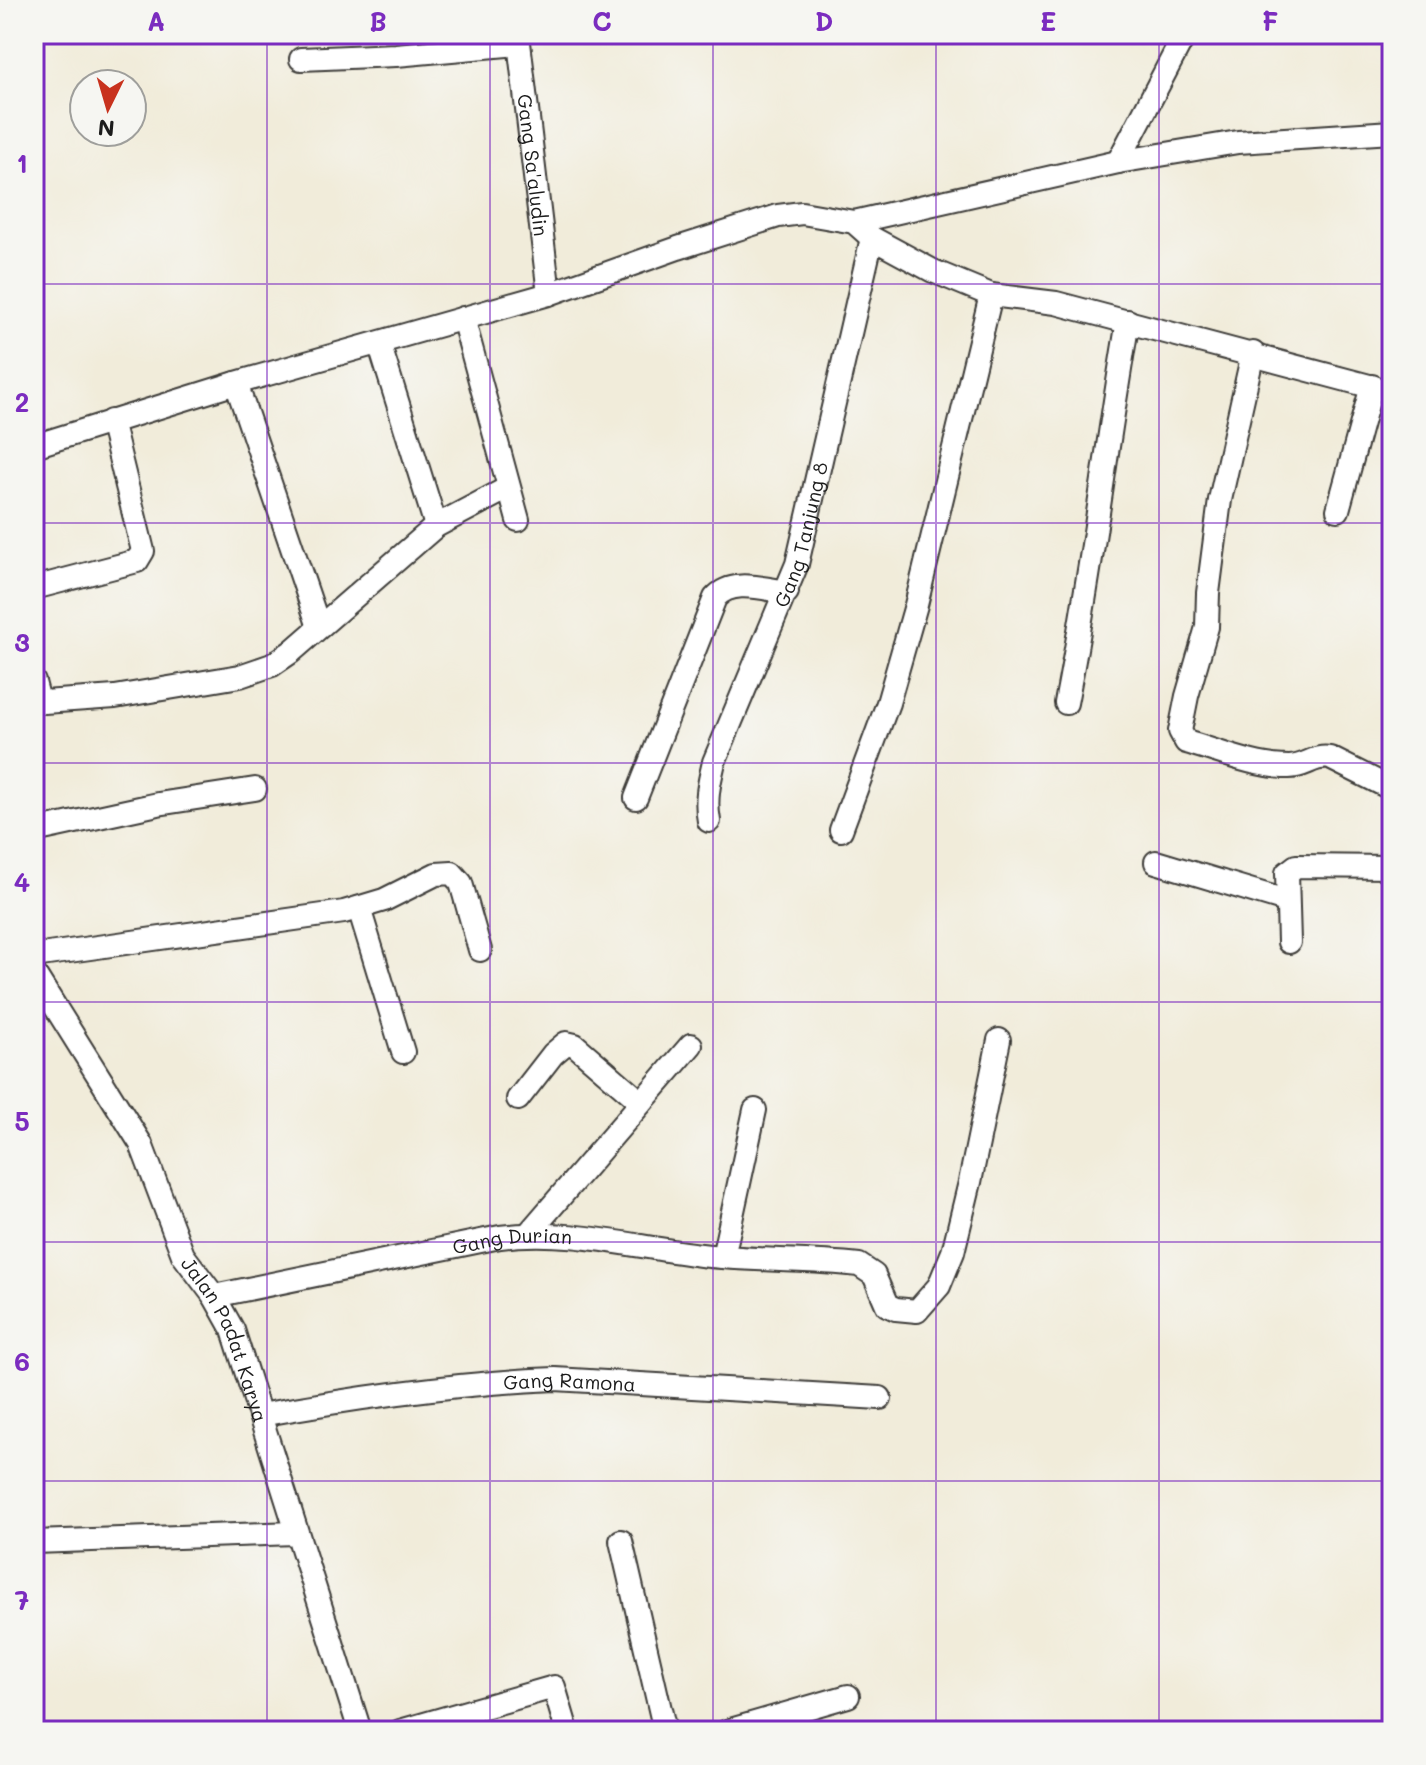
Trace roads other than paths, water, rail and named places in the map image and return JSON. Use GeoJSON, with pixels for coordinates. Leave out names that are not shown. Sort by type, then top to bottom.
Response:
{"type":"FeatureCollection","features":[{"type":"Feature","properties":{"kind":"street"},"geometry":{"type":"LineString","coordinates":[[1118,162],[1185,34]]}},
{"type":"Feature","properties":{"kind":"street"},"geometry":{"type":"LineString","coordinates":[[301,59],[396,55],[518,39]]}},
{"type":"Feature","properties":{"kind":"street","name":"Gang Sa'aludin"},"geometry":{"type":"LineString","coordinates":[[518,39],[549,294]]}},
{"type":"Feature","properties":{"kind":"street"},"geometry":{"type":"LineString","coordinates":[[34,446],[236,383],[549,294],[778,216],[802,213],[854,222],[1118,162],[1238,142],[1392,132]]}},
{"type":"Feature","properties":{"kind":"street"},"geometry":{"type":"LineString","coordinates":[[854,222],[872,238],[933,271],[991,295],[1056,303],[1382,389],[1338,510]]}},
{"type":"Feature","properties":{"kind":"street","name":"Gang Tanjung 8"},"geometry":{"type":"LineString","coordinates":[[709,821],[707,790],[714,762],[797,564],[872,238]]}},
{"type":"Feature","properties":{"kind":"street"},"geometry":{"type":"LineString","coordinates":[[841,830],[888,703],[904,647],[991,295]]}},
{"type":"Feature","properties":{"kind":"street"},"geometry":{"type":"LineString","coordinates":[[463,318],[518,520]]}},
{"type":"Feature","properties":{"kind":"street"},"geometry":{"type":"LineString","coordinates":[[1066,703],[1084,610],[1105,452],[1128,321]]}},
{"type":"Feature","properties":{"kind":"street"},"geometry":{"type":"LineString","coordinates":[[379,343],[436,526]]}},
{"type":"Feature","properties":{"kind":"street"},"geometry":{"type":"LineString","coordinates":[[1253,353],[1220,500],[1208,593],[1207,627],[1180,731],[1186,742],[1276,766],[1302,766],[1320,756],[1330,758],[1392,789]]}},
{"type":"Feature","properties":{"kind":"street"},"geometry":{"type":"LineString","coordinates":[[236,383],[319,627]]}},
{"type":"Feature","properties":{"kind":"street"},"geometry":{"type":"LineString","coordinates":[[34,588],[137,561],[142,556],[111,421]]}},
{"type":"Feature","properties":{"kind":"street"},"geometry":{"type":"LineString","coordinates":[[34,682],[38,697],[44,702],[53,702],[115,697],[240,676],[272,665],[436,526],[508,488]]}},
{"type":"Feature","properties":{"kind":"street"},"geometry":{"type":"LineString","coordinates":[[636,798],[715,598],[723,589],[733,586],[787,592]]}},
{"type":"Feature","properties":{"kind":"street"},"geometry":{"type":"LineString","coordinates":[[34,831],[158,804],[255,789]]}},
{"type":"Feature","properties":{"kind":"street"},"geometry":{"type":"LineString","coordinates":[[1156,862],[1286,901]]}},
{"type":"Feature","properties":{"kind":"street"},"geometry":{"type":"LineString","coordinates":[[1289,942],[1287,873],[1296,866],[1392,867]]}},
{"type":"Feature","properties":{"kind":"street"},"geometry":{"type":"LineString","coordinates":[[34,956],[344,912],[384,900],[436,874],[452,873],[461,883],[480,950]]}},
{"type":"Feature","properties":{"kind":"street"},"geometry":{"type":"LineString","coordinates":[[359,908],[403,1052]]}},
{"type":"Feature","properties":{"kind":"street","name":"Jalan Padat Karya"},"geometry":{"type":"LineString","coordinates":[[34,973],[141,1144],[183,1255],[214,1296],[233,1330],[360,1731]]}},
{"type":"Feature","properties":{"kind":"street","name":"Gang Durian"},"geometry":{"type":"LineString","coordinates":[[214,1296],[529,1233],[723,1257],[855,1265],[865,1268],[877,1279],[887,1305],[917,1311],[939,1286],[961,1224],[999,1040]]}},
{"type":"Feature","properties":{"kind":"street"},"geometry":{"type":"LineString","coordinates":[[518,1099],[553,1054],[566,1043],[575,1045],[641,1102]]}},
{"type":"Feature","properties":{"kind":"street"},"geometry":{"type":"LineString","coordinates":[[529,1233],[691,1045]]}},
{"type":"Feature","properties":{"kind":"street"},"geometry":{"type":"LineString","coordinates":[[723,1257],[755,1110]]}},
{"type":"Feature","properties":{"kind":"street","name":"Gang Ramona"},"geometry":{"type":"LineString","coordinates":[[260,1415],[398,1393],[504,1381],[555,1379],[880,1398]]}},
{"type":"Feature","properties":{"kind":"street"},"geometry":{"type":"LineString","coordinates":[[34,1542],[295,1533]]}},
{"type":"Feature","properties":{"kind":"street"},"geometry":{"type":"LineString","coordinates":[[621,1541],[665,1731]]}},
{"type":"Feature","properties":{"kind":"street"},"geometry":{"type":"LineString","coordinates":[[400,1731],[554,1687],[567,1731]]}},
{"type":"Feature","properties":{"kind":"street"},"geometry":{"type":"LineString","coordinates":[[727,1731],[848,1696]]}}]}
